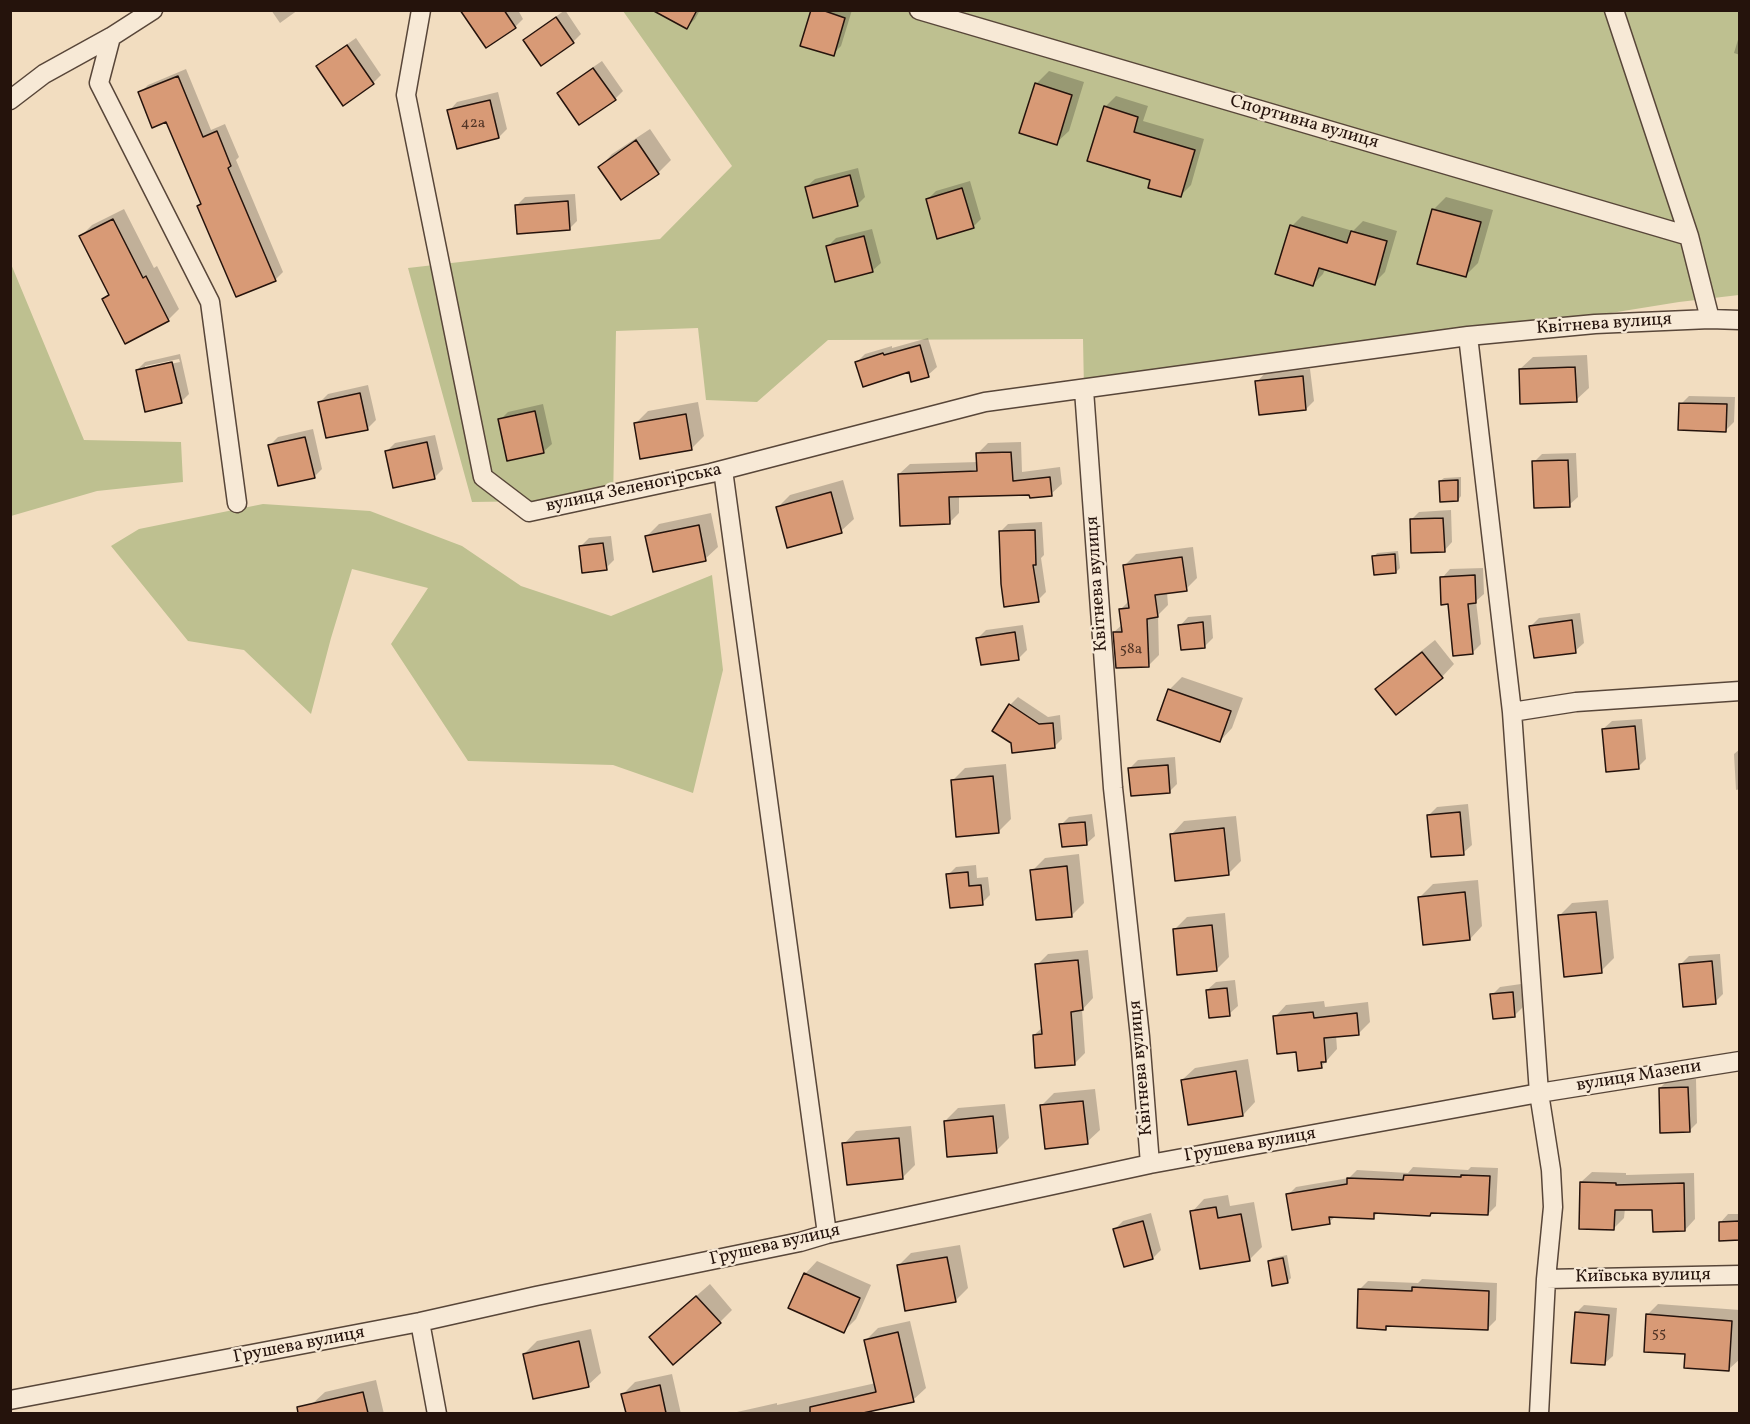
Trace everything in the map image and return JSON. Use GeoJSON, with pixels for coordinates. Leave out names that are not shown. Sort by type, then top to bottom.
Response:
{"type":"FeatureCollection","features":[{"type":"Feature","properties":{"kind":"street"},"geometry":{"type":"LineString","coordinates":[[10,100],[44,74],[111,37],[153,10]]}},
{"type":"Feature","properties":{"kind":"street","name":"вулиця Зеленогірська"},"geometry":{"type":"LineString","coordinates":[[421,10],[406,94],[483,477],[529,512],[723,470],[985,402],[1083,390]]}},
{"type":"Feature","properties":{"kind":"street","name":"Спортивна вулиця"},"geometry":{"type":"LineString","coordinates":[[919,10],[1689,236]]}},
{"type":"Feature","properties":{"kind":"street"},"geometry":{"type":"LineString","coordinates":[[1614,10],[1689,236],[1710,319]]}},
{"type":"Feature","properties":{"kind":"street"},"geometry":{"type":"LineString","coordinates":[[111,37],[99,83],[210,302],[237,503]]}},
{"type":"Feature","properties":{"kind":"street","name":"Квітнева вулиця"},"geometry":{"type":"LineString","coordinates":[[1150,1164],[1140,1037],[1113,788],[1083,390],[1468,336],[1595,324],[1710,319],[1740,320]]}},
{"type":"Feature","properties":{"kind":"street"},"geometry":{"type":"LineString","coordinates":[[1468,336],[1512,712],[1539,1093],[1551,1170],[1552,1207],[1539,1413]]}},
{"type":"Feature","properties":{"kind":"street"},"geometry":{"type":"LineString","coordinates":[[723,470],[827,1234]]}},
{"type":"Feature","properties":{"kind":"street"},"geometry":{"type":"LineString","coordinates":[[1512,712],[1576,702],[1740,692]]}},
{"type":"Feature","properties":{"kind":"street","name":"вулиця Мазепи"},"geometry":{"type":"LineString","coordinates":[[1539,1093],[1740,1061]]}},
{"type":"Feature","properties":{"kind":"street","name":"Грушева вулиця"},"geometry":{"type":"LineString","coordinates":[[10,1400],[420,1322],[800,1242],[827,1234],[1150,1164],[1539,1093]]}},
{"type":"Feature","properties":{"kind":"street","name":"Київська вулиця"},"geometry":{"type":"LineString","coordinates":[[1546,1279],[1740,1275]]}},
{"type":"Feature","properties":{"kind":"street"},"geometry":{"type":"LineString","coordinates":[[420,1322],[437,1413]]}},
{"type":"Feature","properties":{"kind":"green space"},"geometry":{"type":"Polygon","coordinates":[[[623,11],[1739,11],[1739,295],[1084,390],[1083,339],[828,340],[757,402],[706,400],[698,328],[616,331],[613,505],[543,501],[472,502],[408,268],[660,239],[732,166],[623,11]]]}},
{"type":"Feature","properties":{"kind":"green space"},"geometry":{"type":"Polygon","coordinates":[[[11,264],[84,440],[181,442],[183,482],[97,491],[11,516],[11,264]]]}},
{"type":"Feature","properties":{"kind":"green space"},"geometry":{"type":"Polygon","coordinates":[[[263,504],[370,511],[462,546],[521,586],[611,616],[712,575],[723,670],[693,793],[613,765],[468,761],[391,644],[428,588],[352,569],[311,714],[244,650],[188,641],[111,546],[139,529],[263,504]]]}},
{"type":"Feature","properties":{"kind":"building"},"geometry":{"type":"Polygon","coordinates":[[[460,10],[504,10],[516,28],[486,48],[460,10]]]}},
{"type":"Feature","properties":{"kind":"building"},"geometry":{"type":"Polygon","coordinates":[[[652,10],[697,10],[687,29],[652,10]]]}},
{"type":"Feature","properties":{"kind":"building"},"geometry":{"type":"Polygon","coordinates":[[[811,10],[822,10],[845,18],[834,56],[800,46],[811,10]]]}},
{"type":"Feature","properties":{"kind":"building"},"geometry":{"type":"Polygon","coordinates":[[[556,17],[574,43],[541,66],[523,40],[556,17]]]}},
{"type":"Feature","properties":{"kind":"building"},"geometry":{"type":"Polygon","coordinates":[[[347,45],[374,84],[343,106],[316,66],[347,45]]]}},
{"type":"Feature","properties":{"kind":"building"},"geometry":{"type":"Polygon","coordinates":[[[593,68],[616,100],[579,125],[557,93],[593,68]]]}},
{"type":"Feature","properties":{"kind":"building"},"geometry":{"type":"Polygon","coordinates":[[[178,76],[203,137],[217,131],[231,166],[228,168],[276,281],[236,297],[197,206],[201,204],[166,122],[152,128],[138,92],[178,76]]]}},
{"type":"Feature","properties":{"kind":"building"},"geometry":{"type":"Polygon","coordinates":[[[1035,83],[1072,95],[1057,145],[1019,133],[1035,83]]]}},
{"type":"Feature","properties":{"kind":"building"},"geometry":{"type":"Polygon","coordinates":[[[490,100],[499,138],[457,149],[447,110],[490,100]]]}},
{"type":"Feature","properties":{"kind":"building"},"geometry":{"type":"Polygon","coordinates":[[[1104,106],[1138,117],[1134,132],[1195,150],[1181,197],[1148,188],[1150,180],[1087,161],[1104,106]]]}},
{"type":"Feature","properties":{"kind":"building"},"geometry":{"type":"Polygon","coordinates":[[[636,140],[659,174],[621,200],[598,167],[636,140]]]}},
{"type":"Feature","properties":{"kind":"building"},"geometry":{"type":"Polygon","coordinates":[[[850,175],[858,206],[813,218],[805,187],[850,175]]]}},
{"type":"Feature","properties":{"kind":"building"},"geometry":{"type":"Polygon","coordinates":[[[962,188],[974,228],[937,239],[926,199],[962,188]]]}},
{"type":"Feature","properties":{"kind":"building"},"geometry":{"type":"Polygon","coordinates":[[[568,201],[570,230],[517,234],[515,205],[568,201]]]}},
{"type":"Feature","properties":{"kind":"building"},"geometry":{"type":"Polygon","coordinates":[[[1432,209],[1481,222],[1466,277],[1417,264],[1432,209]]]}},
{"type":"Feature","properties":{"kind":"building"},"geometry":{"type":"Polygon","coordinates":[[[113,219],[143,278],[146,276],[169,321],[125,344],[102,299],[109,295],[79,236],[113,219]]]}},
{"type":"Feature","properties":{"kind":"building"},"geometry":{"type":"Polygon","coordinates":[[[1290,225],[1347,243],[1351,231],[1387,241],[1375,285],[1319,268],[1313,286],[1275,274],[1290,225]]]}},
{"type":"Feature","properties":{"kind":"building"},"geometry":{"type":"Polygon","coordinates":[[[864,236],[873,272],[835,282],[826,246],[864,236]]]}},
{"type":"Feature","properties":{"kind":"building"},"geometry":{"type":"Polygon","coordinates":[[[920,345],[929,377],[911,382],[909,372],[863,387],[855,362],[920,345]]]}},
{"type":"Feature","properties":{"kind":"building"},"geometry":{"type":"Polygon","coordinates":[[[172,362],[182,403],[145,412],[136,370],[172,362]]]}},
{"type":"Feature","properties":{"kind":"building"},"geometry":{"type":"Polygon","coordinates":[[[1575,367],[1577,402],[1520,404],[1519,369],[1575,367]]]}},
{"type":"Feature","properties":{"kind":"building"},"geometry":{"type":"Polygon","coordinates":[[[1303,376],[1306,410],[1259,415],[1255,381],[1303,376]]]}},
{"type":"Feature","properties":{"kind":"building"},"geometry":{"type":"Polygon","coordinates":[[[360,393],[368,430],[326,438],[318,402],[360,393]]]}},
{"type":"Feature","properties":{"kind":"building"},"geometry":{"type":"Polygon","coordinates":[[[1679,403],[1727,404],[1726,432],[1678,430],[1679,403]]]}},
{"type":"Feature","properties":{"kind":"building"},"geometry":{"type":"Polygon","coordinates":[[[535,411],[544,453],[507,461],[498,419],[535,411]]]}},
{"type":"Feature","properties":{"kind":"building"},"geometry":{"type":"Polygon","coordinates":[[[686,414],[692,450],[640,459],[634,423],[686,414]]]}},
{"type":"Feature","properties":{"kind":"building"},"geometry":{"type":"Polygon","coordinates":[[[305,437],[315,478],[278,486],[268,445],[305,437]]]}},
{"type":"Feature","properties":{"kind":"building"},"geometry":{"type":"Polygon","coordinates":[[[427,442],[435,479],[393,488],[385,451],[427,442]]]}},
{"type":"Feature","properties":{"kind":"building"},"geometry":{"type":"Polygon","coordinates":[[[1011,452],[1013,481],[1050,477],[1052,496],[949,497],[950,524],[900,526],[898,474],[977,471],[976,453],[1011,452]]]}},
{"type":"Feature","properties":{"kind":"building"},"geometry":{"type":"Polygon","coordinates":[[[1568,460],[1570,507],[1534,508],[1532,461],[1568,460]]]}},
{"type":"Feature","properties":{"kind":"building"},"geometry":{"type":"Polygon","coordinates":[[[1458,480],[1458,501],[1440,502],[1439,481],[1458,480]]]}},
{"type":"Feature","properties":{"kind":"building"},"geometry":{"type":"Polygon","coordinates":[[[831,492],[842,533],[787,548],[776,507],[831,492]]]}},
{"type":"Feature","properties":{"kind":"building"},"geometry":{"type":"Polygon","coordinates":[[[1443,518],[1445,552],[1411,553],[1410,519],[1443,518]]]}},
{"type":"Feature","properties":{"kind":"building"},"geometry":{"type":"Polygon","coordinates":[[[699,525],[706,561],[653,572],[645,536],[699,525]]]}},
{"type":"Feature","properties":{"kind":"building"},"geometry":{"type":"Polygon","coordinates":[[[1035,530],[1036,565],[1033,565],[1039,602],[1004,607],[999,531],[1035,530]]]}},
{"type":"Feature","properties":{"kind":"building"},"geometry":{"type":"Polygon","coordinates":[[[603,543],[607,570],[582,573],[579,546],[603,543]]]}},
{"type":"Feature","properties":{"kind":"building"},"geometry":{"type":"Polygon","coordinates":[[[1395,554],[1396,573],[1374,575],[1372,556],[1395,554]]]}},
{"type":"Feature","properties":{"kind":"building"},"geometry":{"type":"Polygon","coordinates":[[[1182,557],[1187,591],[1155,595],[1158,617],[1147,619],[1149,667],[1116,668],[1113,632],[1122,632],[1119,609],[1129,608],[1123,565],[1182,557]]]}},
{"type":"Feature","properties":{"kind":"building"},"geometry":{"type":"Polygon","coordinates":[[[1475,575],[1476,603],[1468,604],[1473,654],[1453,656],[1448,604],[1441,605],[1440,577],[1475,575]]]}},
{"type":"Feature","properties":{"kind":"building"},"geometry":{"type":"Polygon","coordinates":[[[1572,620],[1576,653],[1534,658],[1529,626],[1572,620]]]}},
{"type":"Feature","properties":{"kind":"building"},"geometry":{"type":"Polygon","coordinates":[[[1203,622],[1205,648],[1181,650],[1178,625],[1203,622]]]}},
{"type":"Feature","properties":{"kind":"building"},"geometry":{"type":"Polygon","coordinates":[[[1015,632],[1019,660],[981,665],[976,638],[1015,632]]]}},
{"type":"Feature","properties":{"kind":"building"},"geometry":{"type":"Polygon","coordinates":[[[1422,652],[1443,678],[1396,715],[1375,689],[1422,652]]]}},
{"type":"Feature","properties":{"kind":"building"},"geometry":{"type":"Polygon","coordinates":[[[1168,689],[1231,711],[1220,742],[1157,720],[1168,689]]]}},
{"type":"Feature","properties":{"kind":"building"},"geometry":{"type":"Polygon","coordinates":[[[1009,704],[1039,724],[1053,723],[1055,748],[1012,753],[1011,743],[992,731],[1009,704]]]}},
{"type":"Feature","properties":{"kind":"building"},"geometry":{"type":"Polygon","coordinates":[[[1635,726],[1639,769],[1606,772],[1602,729],[1635,726]]]}},
{"type":"Feature","properties":{"kind":"building"},"geometry":{"type":"Polygon","coordinates":[[[1168,765],[1170,793],[1131,796],[1128,768],[1168,765]]]}},
{"type":"Feature","properties":{"kind":"building"},"geometry":{"type":"Polygon","coordinates":[[[993,776],[999,833],[956,837],[951,780],[993,776]]]}},
{"type":"Feature","properties":{"kind":"building"},"geometry":{"type":"Polygon","coordinates":[[[1460,812],[1464,855],[1431,857],[1427,815],[1460,812]]]}},
{"type":"Feature","properties":{"kind":"building"},"geometry":{"type":"Polygon","coordinates":[[[1085,822],[1087,845],[1062,847],[1059,824],[1085,822]]]}},
{"type":"Feature","properties":{"kind":"building"},"geometry":{"type":"Polygon","coordinates":[[[1224,828],[1229,875],[1175,881],[1170,834],[1224,828]]]}},
{"type":"Feature","properties":{"kind":"building"},"geometry":{"type":"Polygon","coordinates":[[[1067,866],[1072,917],[1036,920],[1030,870],[1067,866]]]}},
{"type":"Feature","properties":{"kind":"building"},"geometry":{"type":"Polygon","coordinates":[[[968,872],[969,886],[981,885],[983,905],[950,908],[946,874],[968,872]]]}},
{"type":"Feature","properties":{"kind":"building"},"geometry":{"type":"Polygon","coordinates":[[[1465,892],[1470,940],[1423,945],[1418,897],[1465,892]]]}},
{"type":"Feature","properties":{"kind":"building"},"geometry":{"type":"Polygon","coordinates":[[[1596,912],[1602,973],[1564,977],[1558,915],[1596,912]]]}},
{"type":"Feature","properties":{"kind":"building"},"geometry":{"type":"Polygon","coordinates":[[[1212,925],[1217,971],[1177,975],[1173,929],[1212,925]]]}},
{"type":"Feature","properties":{"kind":"building"},"geometry":{"type":"Polygon","coordinates":[[[1078,960],[1083,1010],[1071,1012],[1075,1065],[1035,1068],[1033,1035],[1042,1034],[1035,964],[1078,960]]]}},
{"type":"Feature","properties":{"kind":"building"},"geometry":{"type":"Polygon","coordinates":[[[1712,961],[1716,1004],[1683,1007],[1679,964],[1712,961]]]}},
{"type":"Feature","properties":{"kind":"building"},"geometry":{"type":"Polygon","coordinates":[[[1227,988],[1230,1016],[1209,1018],[1206,990],[1227,988]]]}},
{"type":"Feature","properties":{"kind":"building"},"geometry":{"type":"Polygon","coordinates":[[[1513,992],[1515,1017],[1493,1019],[1490,994],[1513,992]]]}},
{"type":"Feature","properties":{"kind":"building"},"geometry":{"type":"Polygon","coordinates":[[[1313,1012],[1314,1018],[1357,1013],[1359,1035],[1324,1038],[1326,1062],[1321,1062],[1322,1068],[1298,1071],[1296,1052],[1277,1054],[1273,1016],[1313,1012]]]}},
{"type":"Feature","properties":{"kind":"building"},"geometry":{"type":"Polygon","coordinates":[[[1236,1071],[1243,1116],[1188,1125],[1181,1080],[1236,1071]]]}},
{"type":"Feature","properties":{"kind":"building"},"geometry":{"type":"Polygon","coordinates":[[[1688,1087],[1690,1132],[1660,1133],[1659,1088],[1688,1087]]]}},
{"type":"Feature","properties":{"kind":"building"},"geometry":{"type":"Polygon","coordinates":[[[1083,1101],[1088,1144],[1045,1149],[1040,1105],[1083,1101]]]}},
{"type":"Feature","properties":{"kind":"building"},"geometry":{"type":"Polygon","coordinates":[[[993,1116],[997,1153],[947,1157],[944,1121],[993,1116]]]}},
{"type":"Feature","properties":{"kind":"building"},"geometry":{"type":"Polygon","coordinates":[[[899,1138],[903,1179],[847,1185],[842,1143],[899,1138]]]}},
{"type":"Feature","properties":{"kind":"building"},"geometry":{"type":"Polygon","coordinates":[[[1404,1175],[1490,1176],[1488,1215],[1431,1213],[1430,1216],[1374,1213],[1374,1219],[1329,1217],[1330,1224],[1292,1230],[1286,1194],[1347,1184],[1347,1178],[1403,1180],[1404,1175]]]}},
{"type":"Feature","properties":{"kind":"building"},"geometry":{"type":"Polygon","coordinates":[[[1580,1182],[1616,1183],[1616,1185],[1684,1183],[1685,1231],[1653,1232],[1652,1210],[1615,1210],[1614,1230],[1579,1229],[1580,1182]]]}},
{"type":"Feature","properties":{"kind":"building"},"geometry":{"type":"Polygon","coordinates":[[[1216,1207],[1218,1218],[1241,1214],[1250,1261],[1200,1269],[1190,1211],[1216,1207]]]}},
{"type":"Feature","properties":{"kind":"building"},"geometry":{"type":"Polygon","coordinates":[[[1143,1221],[1153,1259],[1124,1267],[1113,1229],[1143,1221]]]}},
{"type":"Feature","properties":{"kind":"building"},"geometry":{"type":"Polygon","coordinates":[[[1740,1221],[1740,1240],[1719,1241],[1719,1222],[1740,1221]]]}},
{"type":"Feature","properties":{"kind":"building"},"geometry":{"type":"Polygon","coordinates":[[[947,1257],[956,1302],[905,1311],[897,1265],[947,1257]]]}},
{"type":"Feature","properties":{"kind":"building"},"geometry":{"type":"Polygon","coordinates":[[[1283,1258],[1288,1283],[1272,1286],[1268,1261],[1283,1258]]]}},
{"type":"Feature","properties":{"kind":"building"},"geometry":{"type":"Polygon","coordinates":[[[804,1273],[860,1298],[844,1333],[788,1308],[804,1273]]]}},
{"type":"Feature","properties":{"kind":"building"},"geometry":{"type":"Polygon","coordinates":[[[1412,1287],[1489,1291],[1488,1330],[1386,1326],[1386,1330],[1357,1328],[1358,1289],[1412,1291],[1412,1287]]]}},
{"type":"Feature","properties":{"kind":"building"},"geometry":{"type":"Polygon","coordinates":[[[696,1296],[721,1323],[673,1365],[649,1337],[696,1296]]]}},
{"type":"Feature","properties":{"kind":"building"},"geometry":{"type":"Polygon","coordinates":[[[1575,1312],[1609,1315],[1605,1365],[1571,1363],[1575,1312]]]}},
{"type":"Feature","properties":{"kind":"building"},"geometry":{"type":"Polygon","coordinates":[[[1646,1314],[1732,1321],[1729,1371],[1684,1368],[1685,1354],[1644,1352],[1646,1314]]]}},
{"type":"Feature","properties":{"kind":"building"},"geometry":{"type":"Polygon","coordinates":[[[898,1332],[914,1402],[863,1413],[810,1413],[810,1407],[876,1392],[864,1340],[898,1332]]]}},
{"type":"Feature","properties":{"kind":"building"},"geometry":{"type":"Polygon","coordinates":[[[579,1341],[589,1387],[533,1399],[523,1354],[579,1341]]]}},
{"type":"Feature","properties":{"kind":"building"},"geometry":{"type":"Polygon","coordinates":[[[660,1385],[666,1413],[626,1413],[621,1394],[660,1385]]]}},
{"type":"Feature","properties":{"kind":"building"},"geometry":{"type":"Polygon","coordinates":[[[363,1392],[368,1413],[298,1413],[297,1407],[363,1392]]]}}]}
